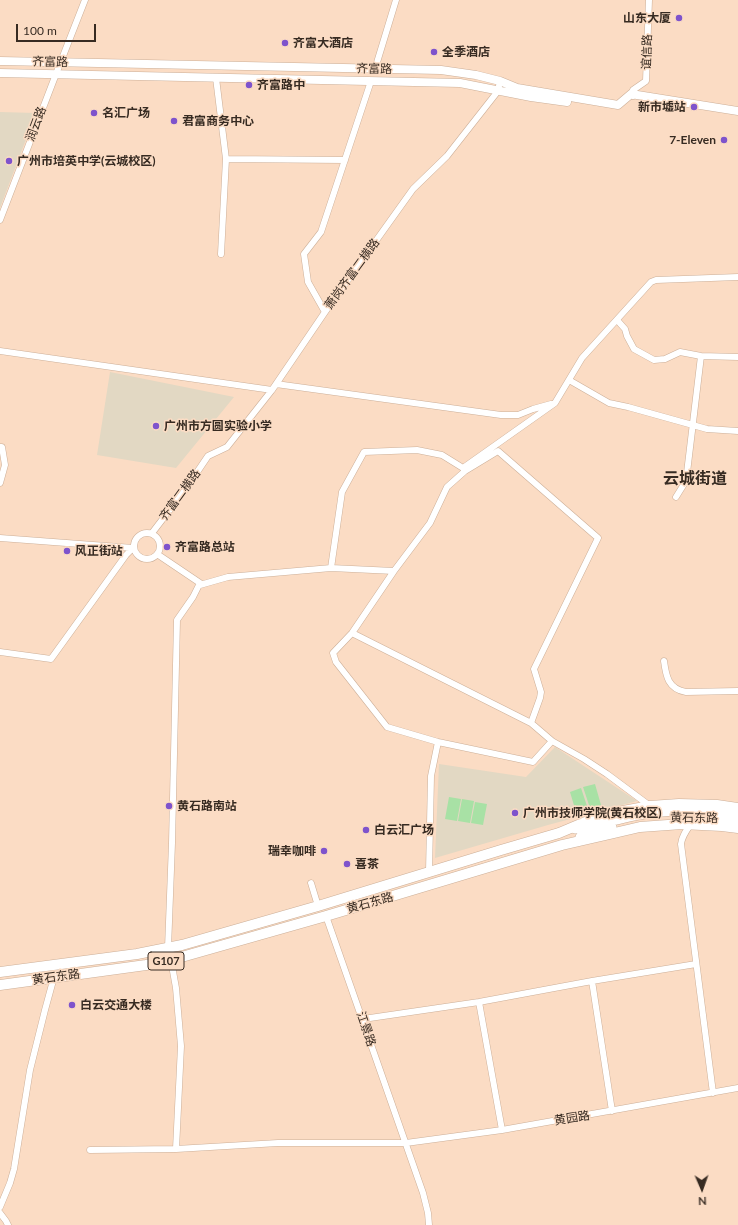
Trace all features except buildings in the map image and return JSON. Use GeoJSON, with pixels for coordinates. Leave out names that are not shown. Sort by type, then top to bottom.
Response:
{"type":"FeatureCollection","features":[{"type":"Feature","properties":{"kind":"highway","name":"G107"},"geometry":{"type":"LineString","coordinates":[[559,833],[605,815],[650,806],[679,804],[722,805],[737,814]]}},
{"type":"Feature","properties":{"kind":"highway","name":"G107"},"geometry":{"type":"LineString","coordinates":[[562,845],[640,828],[672,824],[738,828]]}},
{"type":"Feature","properties":{"kind":"highway","name":"黄石东路"},"geometry":{"type":"LineString","coordinates":[[0,972],[137,954],[168,948],[318,906],[559,833]]}},
{"type":"Feature","properties":{"kind":"highway","name":"黄石东路"},"geometry":{"type":"LineString","coordinates":[[0,985],[146,965],[171,960],[326,916],[562,845]]}},
{"type":"Feature","properties":{"kind":"main road","name":"齐富路"},"geometry":{"type":"LineString","coordinates":[[0,61],[441,70],[500,81],[517,88],[618,105],[632,95]]}},
{"type":"Feature","properties":{"kind":"main road"},"geometry":{"type":"LineString","coordinates":[[441,70],[441,82]]}},
{"type":"Feature","properties":{"kind":"main road","name":"齐富路"},"geometry":{"type":"LineString","coordinates":[[0,73],[460,83],[498,91],[618,110],[632,95]]}},
{"type":"Feature","properties":{"kind":"main road"},"geometry":{"type":"LineString","coordinates":[[632,95],[738,112]]}},
{"type":"Feature","properties":{"kind":"main road","name":"黄石东路"},"geometry":{"type":"LineString","coordinates":[[559,833],[626,818],[697,811],[737,814]]}},
{"type":"Feature","properties":{"kind":"main road","name":"黄石东路"},"geometry":{"type":"LineString","coordinates":[[562,845],[591,833],[663,815]]}},
{"type":"Feature","properties":{"kind":"street","name":"润云路"},"geometry":{"type":"LineString","coordinates":[[0,220],[85,0]]}},
{"type":"Feature","properties":{"kind":"street"},"geometry":{"type":"LineString","coordinates":[[375,69],[396,0]]}},
{"type":"Feature","properties":{"kind":"street","name":"谊信路"},"geometry":{"type":"LineString","coordinates":[[632,95],[633,90],[646,81],[649,0]]}},
{"type":"Feature","properties":{"kind":"street"},"geometry":{"type":"LineString","coordinates":[[216,78],[226,159],[221,254]]}},
{"type":"Feature","properties":{"kind":"street"},"geometry":{"type":"LineString","coordinates":[[325,312],[308,282],[304,254],[321,232],[371,81]]}},
{"type":"Feature","properties":{"kind":"street"},"geometry":{"type":"LineString","coordinates":[[498,91],[500,81]]}},
{"type":"Feature","properties":{"kind":"street","name":"萧岗齐富二横路"},"geometry":{"type":"LineString","coordinates":[[208,456],[228,448],[272,390],[325,312],[413,189],[447,156],[498,91]]}},
{"type":"Feature","properties":{"kind":"street"},"geometry":{"type":"LineString","coordinates":[[226,159],[345,160]]}},
{"type":"Feature","properties":{"kind":"street"},"geometry":{"type":"LineString","coordinates":[[552,741],[533,762],[438,742],[387,728],[340,668],[336,662],[333,652],[352,633],[394,571],[430,523],[447,487],[464,470],[555,403],[582,358],[651,282],[656,280],[738,277]]}},
{"type":"Feature","properties":{"kind":"street"},"geometry":{"type":"LineString","coordinates":[[617,320],[625,329],[634,349],[654,360],[665,359],[680,352],[701,356],[738,357]]}},
{"type":"Feature","properties":{"kind":"street"},"geometry":{"type":"LineString","coordinates":[[0,351],[272,390]]}},
{"type":"Feature","properties":{"kind":"street"},"geometry":{"type":"LineString","coordinates":[[676,497],[686,481],[701,356]]}},
{"type":"Feature","properties":{"kind":"street"},"geometry":{"type":"LineString","coordinates":[[569,380],[609,403],[707,429],[738,431]]}},
{"type":"Feature","properties":{"kind":"street"},"geometry":{"type":"LineString","coordinates":[[276,384],[501,415],[518,415],[555,403]]}},
{"type":"Feature","properties":{"kind":"street"},"geometry":{"type":"LineString","coordinates":[[0,447],[2,447],[5,465],[0,483]]}},
{"type":"Feature","properties":{"kind":"street"},"geometry":{"type":"LineString","coordinates":[[331,568],[342,492],[364,452],[417,450],[442,455],[464,470]]}},
{"type":"Feature","properties":{"kind":"street"},"geometry":{"type":"LineString","coordinates":[[464,470],[498,451],[598,538],[534,669],[541,692],[531,723]]}},
{"type":"Feature","properties":{"kind":"street","name":"齐富二横路"},"geometry":{"type":"LineString","coordinates":[[152,533],[185,490],[208,456]]}},
{"type":"Feature","properties":{"kind":"street"},"geometry":{"type":"LineString","coordinates":[[144,532],[152,533],[157,537],[160,543],[160,550],[152,558],[145,559],[138,556],[133,544],[137,536],[144,532]]}},
{"type":"Feature","properties":{"kind":"street"},"geometry":{"type":"LineString","coordinates":[[0,538],[134,548]]}},
{"type":"Feature","properties":{"kind":"street"},"geometry":{"type":"LineString","coordinates":[[0,652],[51,659],[126,555],[134,548]]}},
{"type":"Feature","properties":{"kind":"street"},"geometry":{"type":"LineString","coordinates":[[157,554],[200,584]]}},
{"type":"Feature","properties":{"kind":"street"},"geometry":{"type":"LineString","coordinates":[[168,948],[173,836],[177,620],[193,598],[200,584],[228,577],[331,568],[394,571]]}},
{"type":"Feature","properties":{"kind":"street"},"geometry":{"type":"LineString","coordinates":[[352,633],[531,723],[552,741],[607,774],[650,806]]}},
{"type":"Feature","properties":{"kind":"street"},"geometry":{"type":"LineString","coordinates":[[664,661],[666,675],[672,685],[680,691],[738,691]]}},
{"type":"Feature","properties":{"kind":"street"},"geometry":{"type":"LineString","coordinates":[[429,872],[431,776],[438,742]]}},
{"type":"Feature","properties":{"kind":"street"},"geometry":{"type":"LineString","coordinates":[[691,824],[684,832],[680,844],[713,1093]]}},
{"type":"Feature","properties":{"kind":"street"},"geometry":{"type":"LineString","coordinates":[[311,883],[318,906]]}},
{"type":"Feature","properties":{"kind":"street","name":"江景路"},"geometry":{"type":"LineString","coordinates":[[326,916],[423,1193],[428,1213],[429,1225]]}},
{"type":"Feature","properties":{"kind":"street"},"geometry":{"type":"LineString","coordinates":[[171,960],[176,988],[181,1046],[176,1149]]}},
{"type":"Feature","properties":{"kind":"street"},"geometry":{"type":"LineString","coordinates":[[363,1019],[479,1002],[696,964]]}},
{"type":"Feature","properties":{"kind":"street"},"geometry":{"type":"LineString","coordinates":[[0,1207],[14,1169],[30,1070],[54,977]]}},
{"type":"Feature","properties":{"kind":"street"},"geometry":{"type":"LineString","coordinates":[[592,981],[612,1111]]}},
{"type":"Feature","properties":{"kind":"street"},"geometry":{"type":"LineString","coordinates":[[479,1002],[502,1130]]}},
{"type":"Feature","properties":{"kind":"street","name":"黄园路"},"geometry":{"type":"LineString","coordinates":[[90,1150],[176,1149],[278,1143],[406,1144],[502,1130],[738,1088]]}},
{"type":"Feature","properties":{"kind":"street"},"geometry":{"type":"LineString","coordinates":[[0,1213],[8,1225]]}},
{"type":"Feature","properties":{"kind":"shaded area","name":"广州市培英中学(云城校区)"},"geometry":{"type":"Polygon","coordinates":[[[0,112],[36,113],[0,208],[0,112]]]}},
{"type":"Feature","properties":{"kind":"shaded area","name":"广州市方圆实验小学"},"geometry":{"type":"Polygon","coordinates":[[[110,372],[234,397],[176,468],[97,455],[110,372]]]}},
{"type":"Feature","properties":{"kind":"shaded area","name":"广州市技师学院(黄石校区)"},"geometry":{"type":"Polygon","coordinates":[[[555,747],[637,801],[435,858],[439,764],[526,777],[555,747]]]}},
{"type":"Feature","properties":{"kind":"green space"},"geometry":{"type":"Polygon","coordinates":[[[595,784],[601,805],[590,808],[583,787],[595,784]]]}},
{"type":"Feature","properties":{"kind":"green space"},"geometry":{"type":"Polygon","coordinates":[[[581,788],[588,809],[576,812],[570,792],[581,788]]]}},
{"type":"Feature","properties":{"kind":"green space"},"geometry":{"type":"Polygon","coordinates":[[[449,797],[461,799],[457,821],[445,819],[449,797]]]}},
{"type":"Feature","properties":{"kind":"green space"},"geometry":{"type":"Polygon","coordinates":[[[462,799],[474,801],[470,823],[458,821],[462,799]]]}},
{"type":"Feature","properties":{"kind":"green space"},"geometry":{"type":"Polygon","coordinates":[[[475,802],[487,804],[483,825],[471,823],[475,802]]]}},
{"type":"Feature","properties":{"kind":"place","name":"山东大厦"},"geometry":{"type":"Point","coordinates":[679,18]}},
{"type":"Feature","properties":{"kind":"place","name":"齐富大酒店"},"geometry":{"type":"Point","coordinates":[285,43]}},
{"type":"Feature","properties":{"kind":"place","name":"全季酒店"},"geometry":{"type":"Point","coordinates":[434,52]}},
{"type":"Feature","properties":{"kind":"place","name":"齐富路中"},"geometry":{"type":"Point","coordinates":[249,85]}},
{"type":"Feature","properties":{"kind":"place","name":"新市墟站"},"geometry":{"type":"Point","coordinates":[694,107]}},
{"type":"Feature","properties":{"kind":"place","name":"名汇广场"},"geometry":{"type":"Point","coordinates":[94,113]}},
{"type":"Feature","properties":{"kind":"place","name":"君富商务中心"},"geometry":{"type":"Point","coordinates":[174,121]}},
{"type":"Feature","properties":{"kind":"place","name":"7-Eleven"},"geometry":{"type":"Point","coordinates":[724,140]}},
{"type":"Feature","properties":{"kind":"place","name":"广州市培英中学(云城校区)"},"geometry":{"type":"Point","coordinates":[9,161]}},
{"type":"Feature","properties":{"kind":"place","name":"广州市方圆实验小学"},"geometry":{"type":"Point","coordinates":[156,426]}},
{"type":"Feature","properties":{"kind":"place","name":"齐富路总站"},"geometry":{"type":"Point","coordinates":[167,547]}},
{"type":"Feature","properties":{"kind":"place","name":"风正街站"},"geometry":{"type":"Point","coordinates":[67,551]}},
{"type":"Feature","properties":{"kind":"place","name":"黄石路南站"},"geometry":{"type":"Point","coordinates":[169,806]}},
{"type":"Feature","properties":{"kind":"place","name":"广州市技师学院(黄石校区)"},"geometry":{"type":"Point","coordinates":[515,813]}},
{"type":"Feature","properties":{"kind":"place","name":"白云汇广场"},"geometry":{"type":"Point","coordinates":[366,830]}},
{"type":"Feature","properties":{"kind":"place","name":"瑞幸咖啡"},"geometry":{"type":"Point","coordinates":[324,851]}},
{"type":"Feature","properties":{"kind":"place","name":"喜茶"},"geometry":{"type":"Point","coordinates":[347,864]}},
{"type":"Feature","properties":{"kind":"place","name":"白云交通大楼"},"geometry":{"type":"Point","coordinates":[72,1005]}},
{"type":"Feature","properties":{"kind":"district","name":"云城街道"},"geometry":{"type":"Point","coordinates":[695,479]}}]}
